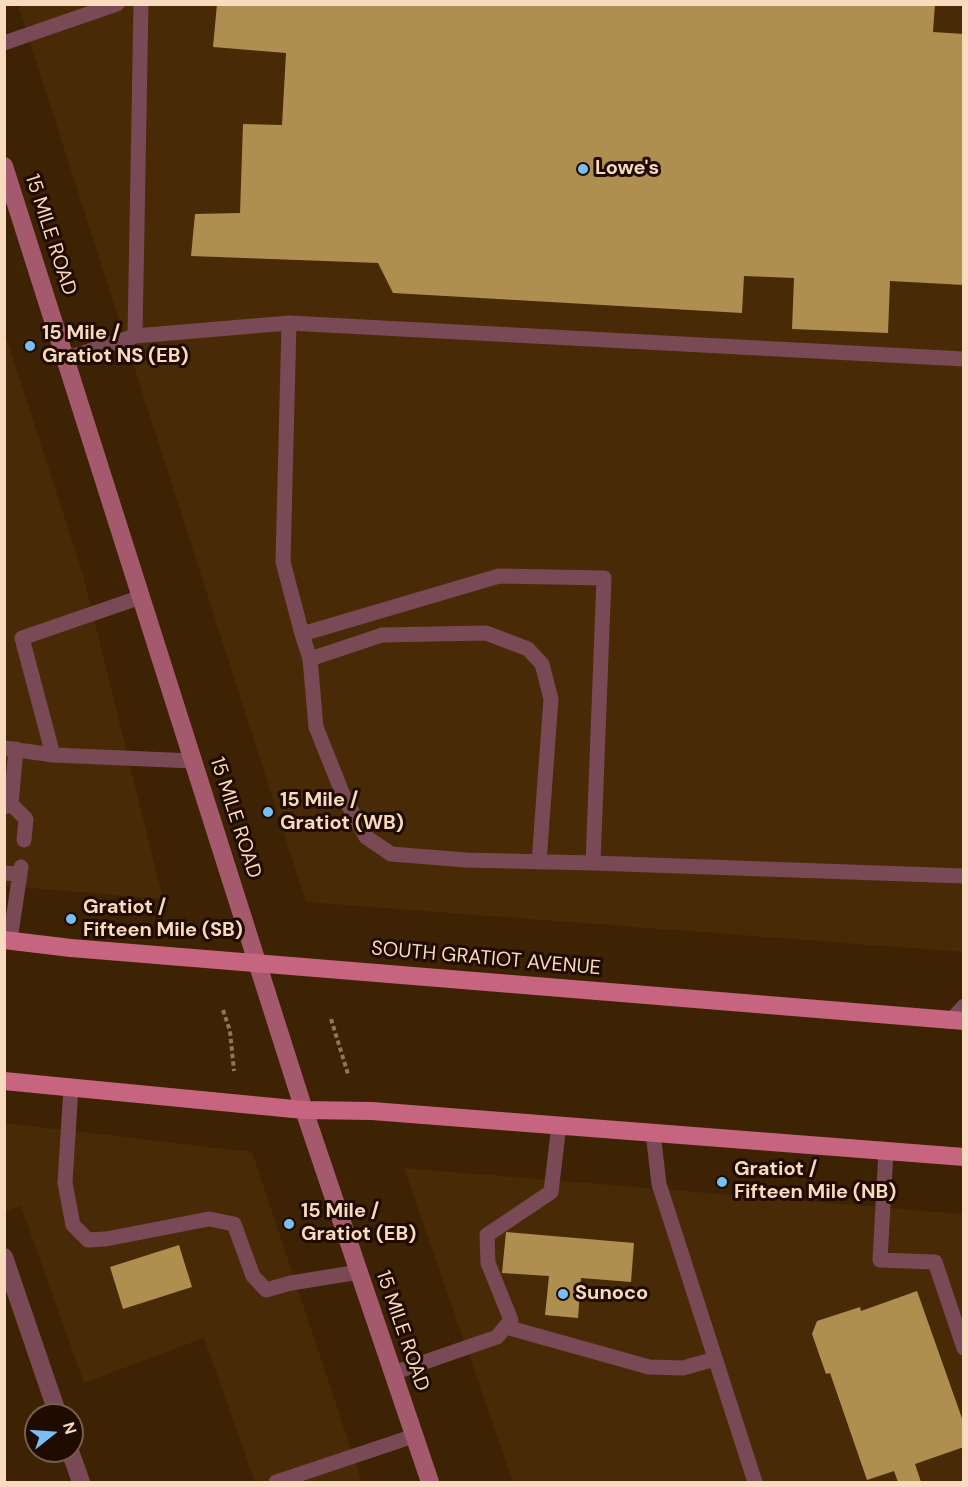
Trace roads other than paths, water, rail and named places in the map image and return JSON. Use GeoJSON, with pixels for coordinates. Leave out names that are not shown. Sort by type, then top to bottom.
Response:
{"type":"FeatureCollection","features":[{"type":"Feature","properties":{"kind":"main road","name":"15 MILE ROAD"},"geometry":{"type":"LineString","coordinates":[[4,166],[304,1110],[430,1482]]}},
{"type":"Feature","properties":{"kind":"main road","name":"SOUTH GRATIOT AVENUE"},"geometry":{"type":"LineString","coordinates":[[7,940],[258,963],[959,1016]]}},
{"type":"Feature","properties":{"kind":"main road"},"geometry":{"type":"LineString","coordinates":[[4,1081],[304,1110],[372,1111],[963,1157]]}},
{"type":"Feature","properties":{"kind":"street"},"geometry":{"type":"LineString","coordinates":[[4,1257],[54,1403]]}},
{"type":"Feature","properties":{"kind":"street"},"geometry":{"type":"LineString","coordinates":[[74,1463],[81,1482]]}},
{"type":"Feature","properties":{"kind":"lane"},"geometry":{"type":"LineString","coordinates":[[4,43],[117,4]]}},
{"type":"Feature","properties":{"kind":"lane"},"geometry":{"type":"LineString","coordinates":[[135,336],[141,4]]}},
{"type":"Feature","properties":{"kind":"lane"},"geometry":{"type":"LineString","coordinates":[[289,323],[283,562],[310,659],[316,727],[344,797],[366,837],[391,854],[466,860],[963,876]]}},
{"type":"Feature","properties":{"kind":"lane"},"geometry":{"type":"LineString","coordinates":[[65,358],[135,336],[289,323],[963,358]]}},
{"type":"Feature","properties":{"kind":"lane"},"geometry":{"type":"LineString","coordinates":[[302,634],[499,576],[604,578],[593,863]]}},
{"type":"Feature","properties":{"kind":"lane"},"geometry":{"type":"LineString","coordinates":[[53,755],[22,638],[141,597]]}},
{"type":"Feature","properties":{"kind":"lane"},"geometry":{"type":"LineString","coordinates":[[310,659],[382,635],[486,633],[528,649],[542,664],[551,699],[540,862]]}},
{"type":"Feature","properties":{"kind":"lane"},"geometry":{"type":"LineString","coordinates":[[24,840],[26,819],[8,806],[10,748],[53,755],[194,761]]}},
{"type":"Feature","properties":{"kind":"lane"},"geometry":{"type":"LineString","coordinates":[[7,940],[15,871]]}},
{"type":"Feature","properties":{"kind":"lane"},"geometry":{"type":"LineString","coordinates":[[71,1088],[65,1182],[73,1225],[88,1240],[106,1239],[209,1219],[234,1224],[253,1276],[266,1290],[291,1283],[359,1272]]}},
{"type":"Feature","properties":{"kind":"lane"},"geometry":{"type":"LineString","coordinates":[[393,1373],[497,1337],[511,1320],[488,1263],[487,1235],[551,1192],[559,1125]]}},
{"type":"Feature","properties":{"kind":"lane"},"geometry":{"type":"LineString","coordinates":[[653,1133],[659,1184],[755,1482]]}},
{"type":"Feature","properties":{"kind":"lane"},"geometry":{"type":"LineString","coordinates":[[886,1151],[880,1260],[935,1262],[963,1348]]}},
{"type":"Feature","properties":{"kind":"lane"},"geometry":{"type":"LineString","coordinates":[[506,1327],[650,1367],[683,1368],[715,1359]]}},
{"type":"Feature","properties":{"kind":"lane"},"geometry":{"type":"LineString","coordinates":[[276,1482],[414,1436]]}},
{"type":"Feature","properties":{"kind":"place","name":"Lowe's"},"geometry":{"type":"Point","coordinates":[583,169]}},
{"type":"Feature","properties":{"kind":"place","name":"15 Mile / Gratiot NS (EB)"},"geometry":{"type":"Point","coordinates":[30,346]}},
{"type":"Feature","properties":{"kind":"place","name":"15 Mile / Gratiot (WB)"},"geometry":{"type":"Point","coordinates":[268,812]}},
{"type":"Feature","properties":{"kind":"place","name":"Gratiot / Fifteen Mile (SB)"},"geometry":{"type":"Point","coordinates":[71,919]}},
{"type":"Feature","properties":{"kind":"place","name":"Gratiot / Fifteen Mile (NB)"},"geometry":{"type":"Point","coordinates":[722,1182]}},
{"type":"Feature","properties":{"kind":"place","name":"15 Mile / Gratiot (EB)"},"geometry":{"type":"Point","coordinates":[289,1224]}},
{"type":"Feature","properties":{"kind":"place","name":"Sunoco"},"geometry":{"type":"Point","coordinates":[563,1294]}}]}
